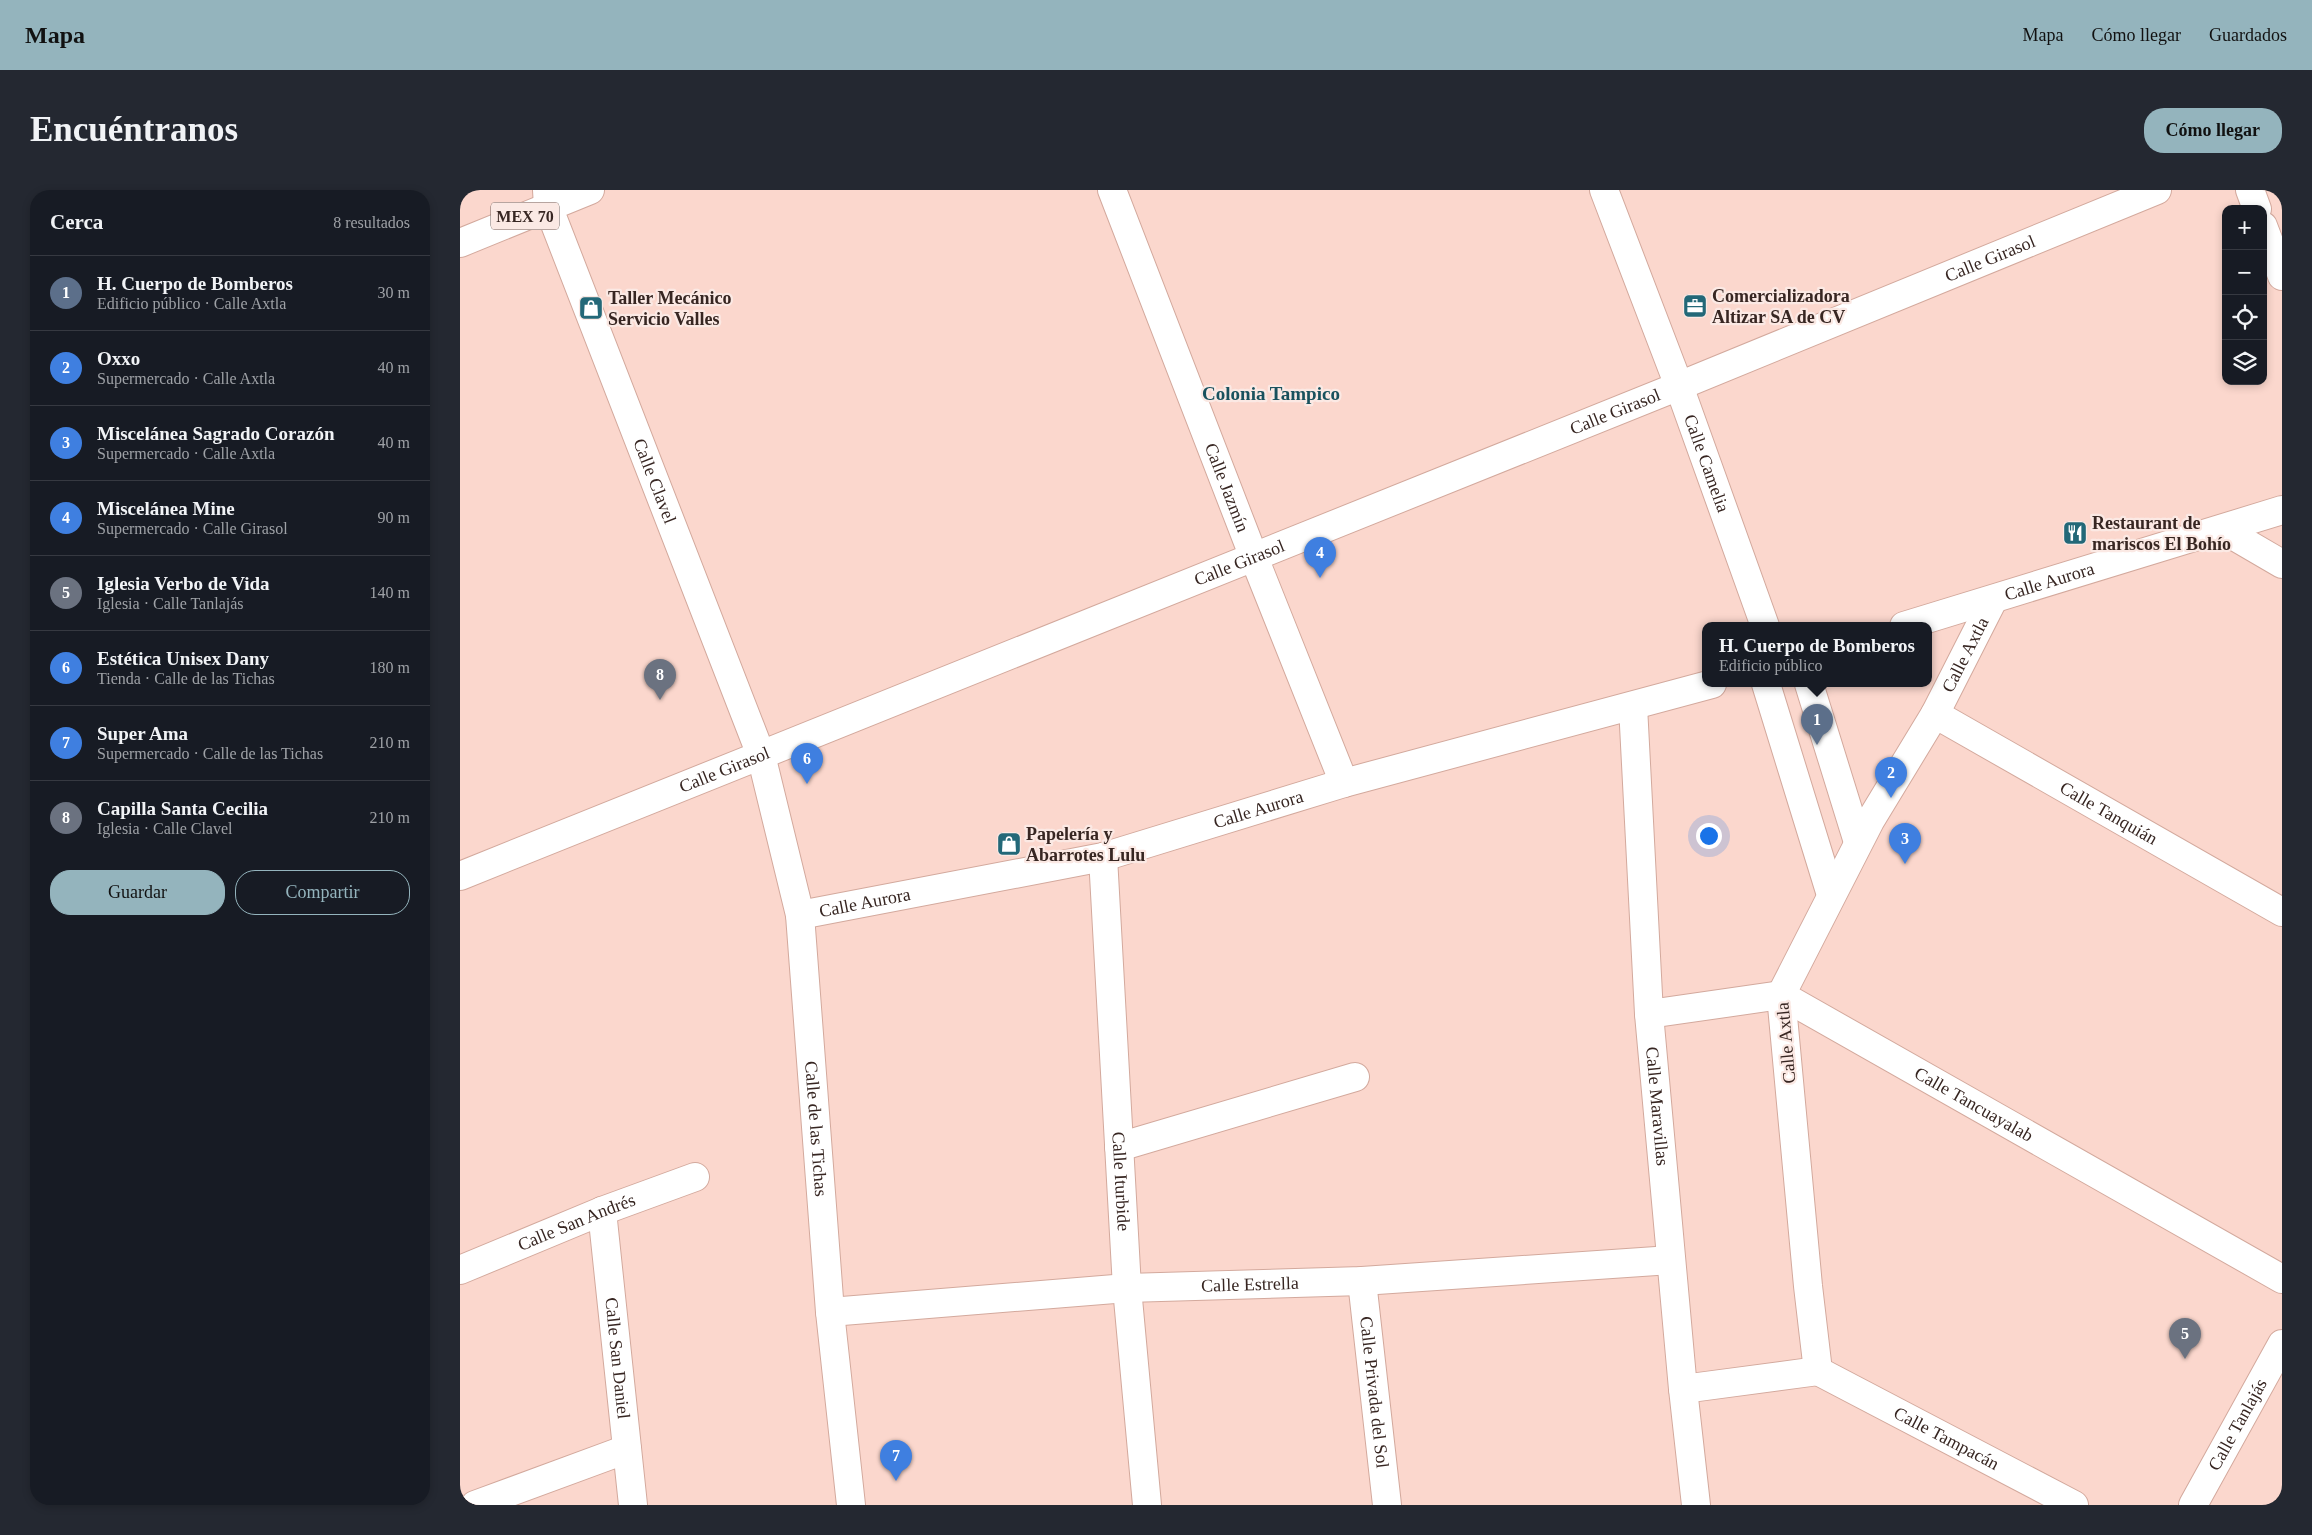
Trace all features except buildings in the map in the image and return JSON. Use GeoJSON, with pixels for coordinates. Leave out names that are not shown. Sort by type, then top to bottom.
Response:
{"type":"FeatureCollection","features":[{"type":"Feature","properties":{"kind":"street","name":"MEX 70"},"geometry":{"type":"LineString","coordinates":[[460,243],[547,198],[590,190]]}},
{"type":"Feature","properties":{"kind":"street","name":"Calle Jazmín"},"geometry":{"type":"LineString","coordinates":[[1112,190],[1253,555],[1344,783]]}},
{"type":"Feature","properties":{"kind":"street","name":"Calle Camelia"},"geometry":{"type":"LineString","coordinates":[[1604,190],[1678,386],[1764,622]]}},
{"type":"Feature","properties":{"kind":"street","name":"Calle Girasol"},"geometry":{"type":"LineString","coordinates":[[460,876],[1253,555],[1678,386],[2158,190]]}},
{"type":"Feature","properties":{"kind":"street"},"geometry":{"type":"LineString","coordinates":[[2250,190],[2256,205]]}},
{"type":"Feature","properties":{"kind":"street","name":"Calle Clavel"},"geometry":{"type":"LineString","coordinates":[[547,198],[760,756]]}},
{"type":"Feature","properties":{"kind":"street"},"geometry":{"type":"LineString","coordinates":[[2267,237],[2282,276]]}},
{"type":"Feature","properties":{"kind":"street","name":"Calle Aurora"},"geometry":{"type":"LineString","coordinates":[[1918,622],[2282,510]]}},
{"type":"Feature","properties":{"kind":"street"},"geometry":{"type":"LineString","coordinates":[[2222,529],[2282,564]]}},
{"type":"Feature","properties":{"kind":"street","name":"Calle Axtla"},"geometry":{"type":"LineString","coordinates":[[1818,1371],[1807,1276],[1781,995],[1864,832],[1935,714],[1993,600]]}},
{"type":"Feature","properties":{"kind":"street","name":"Calle Aurora"},"geometry":{"type":"LineString","coordinates":[[800,915],[1103,857],[1344,783],[1702,687]]}},
{"type":"Feature","properties":{"kind":"street"},"geometry":{"type":"LineString","coordinates":[[1767,687],[1831,895]]}},
{"type":"Feature","properties":{"kind":"street"},"geometry":{"type":"LineString","coordinates":[[1810,687],[1864,832]]}},
{"type":"Feature","properties":{"kind":"street"},"geometry":{"type":"LineString","coordinates":[[1828,687],[1864,832]]}},
{"type":"Feature","properties":{"kind":"street","name":"Calle Maravillas"},"geometry":{"type":"LineString","coordinates":[[1634,706],[1649,1014],[1683,1389],[1696,1505]]}},
{"type":"Feature","properties":{"kind":"street","name":"Calle Tanquián"},"geometry":{"type":"LineString","coordinates":[[1935,714],[2282,912]]}},
{"type":"Feature","properties":{"kind":"street","name":"Calle de las Tichas"},"geometry":{"type":"LineString","coordinates":[[760,756],[800,915],[830,1312],[851,1505]]}},
{"type":"Feature","properties":{"kind":"street","name":"Calle Iturbide"},"geometry":{"type":"LineString","coordinates":[[1103,857],[1127,1288],[1147,1505]]}},
{"type":"Feature","properties":{"kind":"street"},"geometry":{"type":"LineString","coordinates":[[1649,1014],[1781,995]]}},
{"type":"Feature","properties":{"kind":"street","name":"Calle Tancuayalab"},"geometry":{"type":"LineString","coordinates":[[1781,995],[2282,1279]]}},
{"type":"Feature","properties":{"kind":"street"},"geometry":{"type":"LineString","coordinates":[[1119,1147],[1355,1076]]}},
{"type":"Feature","properties":{"kind":"street","name":"Calle San Andrés"},"geometry":{"type":"LineString","coordinates":[[460,1270],[602,1211],[695,1177]]}},
{"type":"Feature","properties":{"kind":"street","name":"Calle San Daniel"},"geometry":{"type":"LineString","coordinates":[[602,1211],[633,1505]]}},
{"type":"Feature","properties":{"kind":"street","name":"Calle Estrella"},"geometry":{"type":"LineString","coordinates":[[830,1312],[1127,1288],[1362,1281],[1671,1260]]}},
{"type":"Feature","properties":{"kind":"street","name":"Calle Privada del Sol"},"geometry":{"type":"LineString","coordinates":[[1362,1281],[1387,1505]]}},
{"type":"Feature","properties":{"kind":"street","name":"Calle Tanlajás"},"geometry":{"type":"LineString","coordinates":[[2193,1505],[2282,1344]]}},
{"type":"Feature","properties":{"kind":"street"},"geometry":{"type":"LineString","coordinates":[[1683,1389],[1818,1371]]}},
{"type":"Feature","properties":{"kind":"street","name":"Calle Tampacán"},"geometry":{"type":"LineString","coordinates":[[1818,1371],[2074,1505]]}},
{"type":"Feature","properties":{"kind":"street"},"geometry":{"type":"LineString","coordinates":[[475,1505],[626,1449]]}},
{"type":"Feature","properties":{"kind":"place","name":"Comercializadora Altizar SA de CV"},"geometry":{"type":"Point","coordinates":[1695,306]}},
{"type":"Feature","properties":{"kind":"place","name":"Taller Mecánico Servicio Valles"},"geometry":{"type":"Point","coordinates":[591,308]}},
{"type":"Feature","properties":{"kind":"place","name":"Restaurant de mariscos El Bohío"},"geometry":{"type":"Point","coordinates":[2075,533]}},
{"type":"Feature","properties":{"kind":"place","name":"Miscelánea Mine"},"geometry":{"type":"Point","coordinates":[1320,578]}},
{"type":"Feature","properties":{"kind":"place","name":"Capilla Santa Cecilia"},"geometry":{"type":"Point","coordinates":[660,700]}},
{"type":"Feature","properties":{"kind":"place","name":"H. Cuerpo de Bomberos"},"geometry":{"type":"Point","coordinates":[1817,745]}},
{"type":"Feature","properties":{"kind":"place","name":"Estética Unisex Dany"},"geometry":{"type":"Point","coordinates":[807,784]}},
{"type":"Feature","properties":{"kind":"place","name":"Oxxo"},"geometry":{"type":"Point","coordinates":[1891,798]}},
{"type":"Feature","properties":{"kind":"place","name":"Papelería y Abarrotes Lulu"},"geometry":{"type":"Point","coordinates":[1009,844]}},
{"type":"Feature","properties":{"kind":"place","name":"Miscelánea Sagrado Corazón"},"geometry":{"type":"Point","coordinates":[1905,864]}},
{"type":"Feature","properties":{"kind":"place","name":"Iglesia Verbo de Vida"},"geometry":{"type":"Point","coordinates":[2185,1359]}},
{"type":"Feature","properties":{"kind":"place","name":"Super Ama"},"geometry":{"type":"Point","coordinates":[896,1481]}},
{"type":"Feature","properties":{"kind":"district","name":"Colonia Tampico"},"geometry":{"type":"Point","coordinates":[1271,393]}}]}
